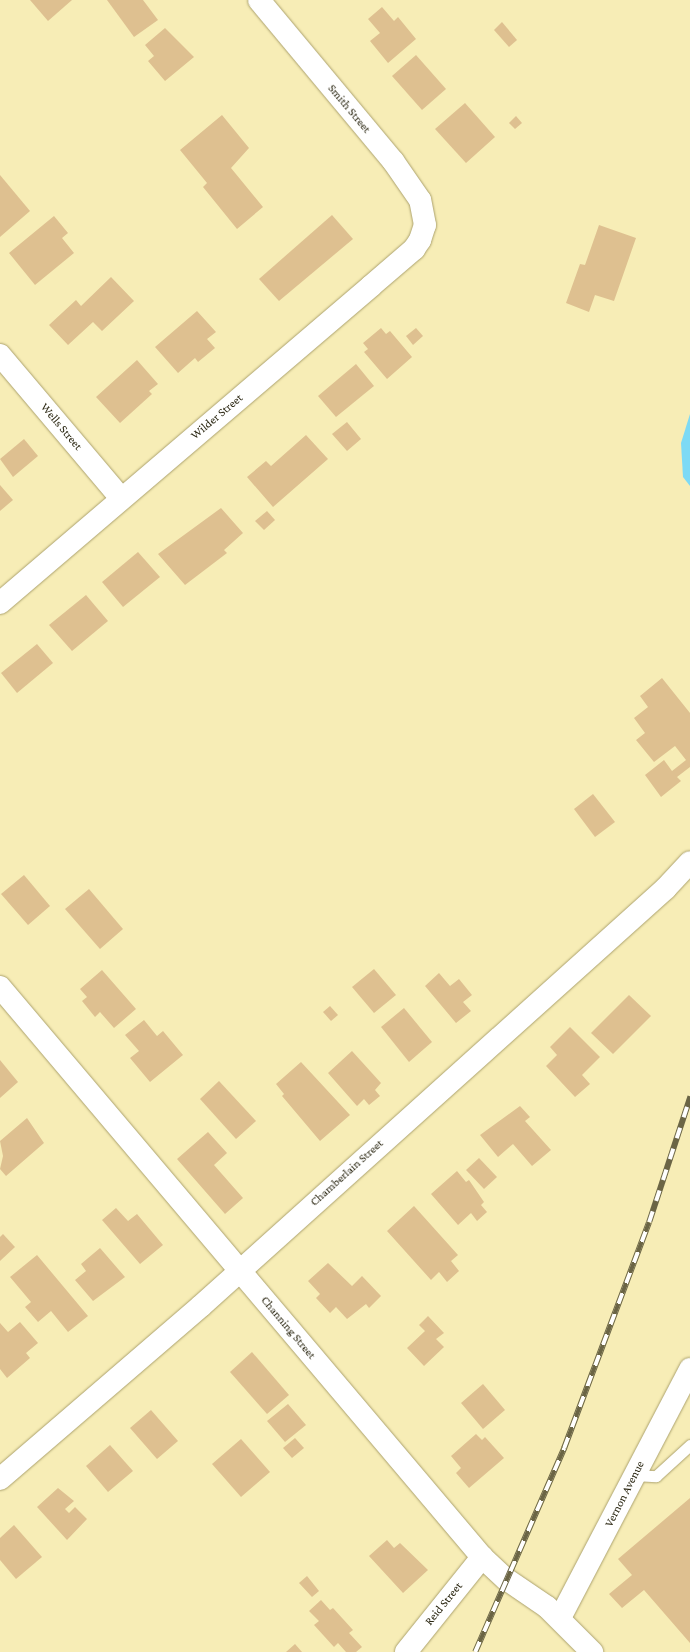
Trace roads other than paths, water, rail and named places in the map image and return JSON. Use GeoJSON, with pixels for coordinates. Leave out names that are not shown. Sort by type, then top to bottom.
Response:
{"type":"FeatureCollection","features":[{"type":"Feature","properties":{"kind":"street","name":"Smith Street"},"geometry":{"type":"LineString","coordinates":[[259,0],[393,161],[420,200],[425,225]]}},
{"type":"Feature","properties":{"kind":"street","name":"Wilder Street"},"geometry":{"type":"LineString","coordinates":[[0,603],[414,249],[425,225]]}},
{"type":"Feature","properties":{"kind":"street","name":"Wells Street"},"geometry":{"type":"LineString","coordinates":[[0,355],[121,498]]}},
{"type":"Feature","properties":{"kind":"street","name":"Chamberlain Street"},"geometry":{"type":"LineString","coordinates":[[0,1479],[240,1271],[659,894],[690,862]]}},
{"type":"Feature","properties":{"kind":"street","name":"Channing Street"},"geometry":{"type":"LineString","coordinates":[[0,987],[482,1557],[560,1618],[592,1652]]}},
{"type":"Feature","properties":{"kind":"street","name":"Vernon Avenue"},"geometry":{"type":"LineString","coordinates":[[560,1618],[690,1369]]}},
{"type":"Feature","properties":{"kind":"street","name":"Reid Street"},"geometry":{"type":"LineString","coordinates":[[406,1652],[482,1557]]}},
{"type":"Feature","properties":{"kind":"lane"},"geometry":{"type":"LineString","coordinates":[[634,1475],[656,1476],[690,1445]]}},
{"type":"Feature","properties":{"kind":"water"},"geometry":{"type":"Polygon","coordinates":[[[690,414],[690,486],[683,477],[681,443],[690,414]]]}},
{"type":"Feature","properties":{"kind":"railway"},"geometry":{"type":"LineString","coordinates":[[475,1652],[564,1448],[649,1222],[690,1097]]}}]}
